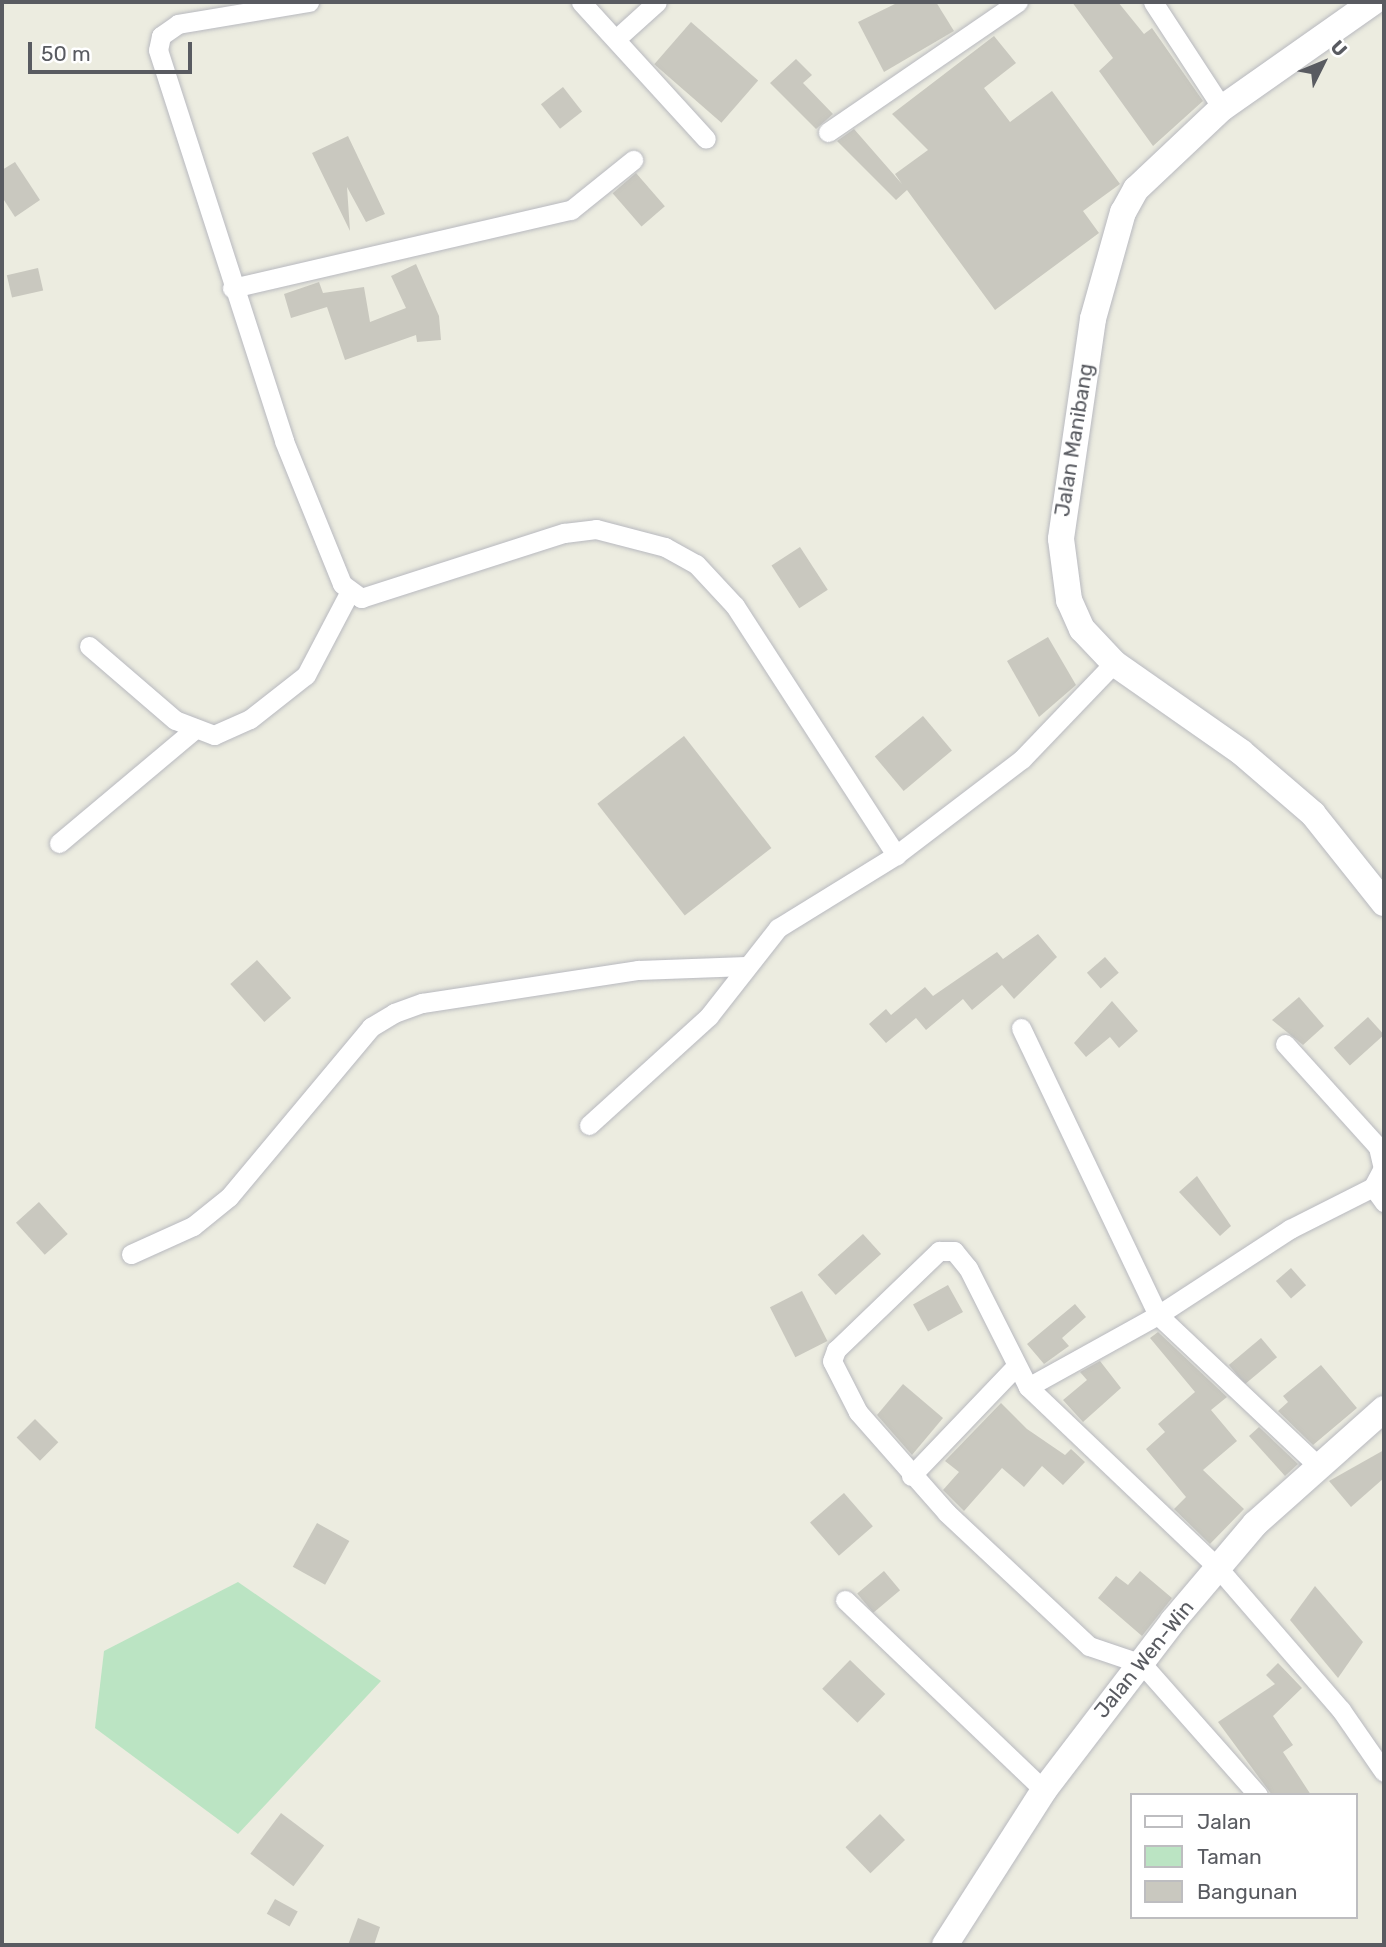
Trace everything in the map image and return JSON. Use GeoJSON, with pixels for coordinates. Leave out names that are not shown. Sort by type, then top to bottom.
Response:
{"type":"FeatureCollection","features":[{"type":"Feature","properties":{"kind":"street"},"geometry":{"type":"LineString","coordinates":[[89,646],[130,688],[195,729],[227,731],[285,694],[323,651],[349,593],[284,441],[232,288],[158,50],[161,36],[178,24],[309,2]]}},
{"type":"Feature","properties":{"kind":"street"},"geometry":{"type":"LineString","coordinates":[[581,2],[706,139]]}},
{"type":"Feature","properties":{"kind":"street"},"geometry":{"type":"LineString","coordinates":[[615,39],[657,2]]}},
{"type":"Feature","properties":{"kind":"street"},"geometry":{"type":"LineString","coordinates":[[828,132],[1018,2]]}},
{"type":"Feature","properties":{"kind":"street"},"geometry":{"type":"LineString","coordinates":[[1153,2],[1222,108]]}},
{"type":"Feature","properties":{"kind":"street","name":"Jalan Manibang"},"geometry":{"type":"LineString","coordinates":[[1373,2],[1222,108],[1136,189],[1119,224],[1093,319],[1061,539],[1069,600],[1082,629],[1114,663],[1241,752],[1313,814],[1384,903]]}},
{"type":"Feature","properties":{"kind":"street"},"geometry":{"type":"LineString","coordinates":[[232,288],[570,211],[633,160]]}},
{"type":"Feature","properties":{"kind":"street"},"geometry":{"type":"LineString","coordinates":[[349,593],[372,595],[564,533],[596,529],[664,547],[696,564],[735,606],[896,855]]}},
{"type":"Feature","properties":{"kind":"street"},"geometry":{"type":"LineString","coordinates":[[589,1125],[709,1016],[778,928],[896,855],[1022,759],[1114,663]]}},
{"type":"Feature","properties":{"kind":"street"},"geometry":{"type":"LineString","coordinates":[[59,843],[195,729]]}},
{"type":"Feature","properties":{"kind":"street"},"geometry":{"type":"LineString","coordinates":[[131,1254],[193,1226],[229,1197],[371,1027],[394,1013],[422,1003],[638,970],[746,966]]}},
{"type":"Feature","properties":{"kind":"street"},"geometry":{"type":"LineString","coordinates":[[1021,1028],[1158,1315],[1316,1464]]}},
{"type":"Feature","properties":{"kind":"street"},"geometry":{"type":"LineString","coordinates":[[1028,1387],[1158,1315],[1242,1257],[1379,1194],[1382,1168],[1378,1147],[1285,1044]]}},
{"type":"Feature","properties":{"kind":"street"},"geometry":{"type":"LineString","coordinates":[[1256,1793],[1142,1664],[1089,1646],[911,1476],[858,1412],[834,1369],[836,1350],[946,1249],[981,1288],[1015,1367],[1028,1387],[1218,1568],[1341,1710],[1384,1772]]}},
{"type":"Feature","properties":{"kind":"street"},"geometry":{"type":"LineString","coordinates":[[911,1476],[1015,1367]]}},
{"type":"Feature","properties":{"kind":"street","name":"Jalan Wen-Win"},"geometry":{"type":"LineString","coordinates":[[945,1945],[1044,1790],[1218,1568],[1316,1464],[1384,1409]]}},
{"type":"Feature","properties":{"kind":"street"},"geometry":{"type":"LineString","coordinates":[[845,1600],[1044,1790]]}},
{"type":"Feature","properties":{"kind":"green space"},"geometry":{"type":"Polygon","coordinates":[[[238,1582],[381,1681],[238,1834],[95,1728],[104,1651],[238,1582]]]}},
{"type":"Feature","properties":{"kind":"building"},"geometry":{"type":"Polygon","coordinates":[[[899,2],[936,2],[954,31],[884,72],[858,22],[899,2]]]}},
{"type":"Feature","properties":{"kind":"building"},"geometry":{"type":"Polygon","coordinates":[[[1072,2],[1118,2],[1144,34],[1152,28],[1203,101],[1153,146],[1099,71],[1113,58],[1072,2]]]}},
{"type":"Feature","properties":{"kind":"building"},"geometry":{"type":"Polygon","coordinates":[[[691,22],[758,80],[721,123],[654,64],[691,22]]]}},
{"type":"Feature","properties":{"kind":"building"},"geometry":{"type":"Polygon","coordinates":[[[994,36],[1016,63],[984,88],[1010,122],[1052,91],[1120,184],[1083,211],[1099,233],[995,310],[907,190],[896,200],[837,141],[854,129],[902,184],[895,174],[928,150],[892,114],[994,36]]]}},
{"type":"Feature","properties":{"kind":"building"},"geometry":{"type":"Polygon","coordinates":[[[796,59],[812,75],[803,83],[833,114],[816,129],[770,83],[796,59]]]}},
{"type":"Feature","properties":{"kind":"building"},"geometry":{"type":"Polygon","coordinates":[[[563,87],[582,111],[560,129],[541,104],[563,87]]]}},
{"type":"Feature","properties":{"kind":"building"},"geometry":{"type":"Polygon","coordinates":[[[348,136],[385,214],[366,222],[347,187],[350,231],[312,153],[348,136]]]}},
{"type":"Feature","properties":{"kind":"building"},"geometry":{"type":"Polygon","coordinates":[[[15,162],[40,200],[15,217],[2,197],[2,170],[15,162]]]}},
{"type":"Feature","properties":{"kind":"building"},"geometry":{"type":"Polygon","coordinates":[[[636,173],[665,206],[641,227],[613,193],[636,173]]]}},
{"type":"Feature","properties":{"kind":"building"},"geometry":{"type":"Polygon","coordinates":[[[416,264],[439,316],[441,340],[417,342],[416,335],[345,360],[327,307],[291,318],[284,294],[319,282],[323,293],[364,287],[370,322],[406,308],[391,276],[416,264]]]}},
{"type":"Feature","properties":{"kind":"building"},"geometry":{"type":"Polygon","coordinates":[[[38,268],[43,290],[12,298],[7,275],[38,268]]]}},
{"type":"Feature","properties":{"kind":"building"},"geometry":{"type":"Polygon","coordinates":[[[800,547],[828,590],[799,608],[771,566],[800,547]]]}},
{"type":"Feature","properties":{"kind":"building"},"geometry":{"type":"Polygon","coordinates":[[[1048,637],[1076,685],[1039,717],[1007,661],[1048,637]]]}},
{"type":"Feature","properties":{"kind":"building"},"geometry":{"type":"Polygon","coordinates":[[[923,716],[952,750],[904,791],[875,756],[923,716]]]}},
{"type":"Feature","properties":{"kind":"building"},"geometry":{"type":"Polygon","coordinates":[[[684,736],[771,848],[685,916],[597,804],[684,736]]]}},
{"type":"Feature","properties":{"kind":"building"},"geometry":{"type":"Polygon","coordinates":[[[1038,934],[1057,957],[1014,999],[1002,985],[972,1010],[963,999],[926,1030],[916,1018],[886,1043],[869,1024],[886,1009],[891,1015],[925,987],[933,996],[997,952],[1003,959],[1038,934]]]}},
{"type":"Feature","properties":{"kind":"building"},"geometry":{"type":"Polygon","coordinates":[[[1105,957],[1119,973],[1101,989],[1087,973],[1105,957]]]}},
{"type":"Feature","properties":{"kind":"building"},"geometry":{"type":"Polygon","coordinates":[[[257,960],[291,998],[264,1022],[230,984],[257,960]]]}},
{"type":"Feature","properties":{"kind":"building"},"geometry":{"type":"Polygon","coordinates":[[[1299,997],[1324,1026],[1303,1045],[1272,1020],[1299,997]]]}},
{"type":"Feature","properties":{"kind":"building"},"geometry":{"type":"Polygon","coordinates":[[[1112,1001],[1138,1031],[1119,1048],[1110,1037],[1086,1057],[1074,1043],[1112,1001]]]}},
{"type":"Feature","properties":{"kind":"building"},"geometry":{"type":"Polygon","coordinates":[[[1368,1017],[1384,1035],[1350,1066],[1334,1048],[1368,1017]]]}},
{"type":"Feature","properties":{"kind":"building"},"geometry":{"type":"Polygon","coordinates":[[[1197,1176],[1231,1226],[1220,1236],[1179,1192],[1197,1176]]]}},
{"type":"Feature","properties":{"kind":"building"},"geometry":{"type":"Polygon","coordinates":[[[39,1202],[68,1234],[45,1255],[16,1223],[39,1202]]]}},
{"type":"Feature","properties":{"kind":"building"},"geometry":{"type":"Polygon","coordinates":[[[863,1234],[881,1254],[836,1295],[818,1275],[863,1234]]]}},
{"type":"Feature","properties":{"kind":"building"},"geometry":{"type":"Polygon","coordinates":[[[1291,1268],[1306,1285],[1291,1298],[1276,1281],[1291,1268]]]}},
{"type":"Feature","properties":{"kind":"building"},"geometry":{"type":"Polygon","coordinates":[[[948,1285],[963,1312],[928,1332],[913,1304],[948,1285]]]}},
{"type":"Feature","properties":{"kind":"building"},"geometry":{"type":"Polygon","coordinates":[[[802,1291],[827,1341],[795,1357],[770,1307],[802,1291]]]}},
{"type":"Feature","properties":{"kind":"building"},"geometry":{"type":"Polygon","coordinates":[[[1075,1304],[1086,1317],[1062,1338],[1069,1346],[1044,1364],[1027,1344],[1075,1304]]]}},
{"type":"Feature","properties":{"kind":"building"},"geometry":{"type":"Polygon","coordinates":[[[1158,1332],[1227,1397],[1211,1410],[1237,1441],[1203,1470],[1244,1509],[1210,1544],[1174,1509],[1186,1497],[1146,1449],[1165,1432],[1158,1424],[1195,1392],[1150,1338],[1158,1332]]]}},
{"type":"Feature","properties":{"kind":"building"},"geometry":{"type":"Polygon","coordinates":[[[1261,1338],[1277,1357],[1245,1384],[1229,1365],[1261,1338]]]}},
{"type":"Feature","properties":{"kind":"building"},"geometry":{"type":"Polygon","coordinates":[[[1100,1361],[1121,1388],[1083,1422],[1063,1400],[1087,1380],[1080,1372],[1100,1361]]]}},
{"type":"Feature","properties":{"kind":"building"},"geometry":{"type":"Polygon","coordinates":[[[1321,1365],[1357,1408],[1313,1445],[1278,1411],[1288,1402],[1283,1396],[1321,1365]]]}},
{"type":"Feature","properties":{"kind":"building"},"geometry":{"type":"Polygon","coordinates":[[[903,1384],[943,1418],[912,1455],[877,1415],[903,1384]]]}},
{"type":"Feature","properties":{"kind":"building"},"geometry":{"type":"Polygon","coordinates":[[[1001,1403],[1027,1429],[1065,1455],[1071,1449],[1085,1462],[1063,1485],[1042,1466],[1024,1487],[1002,1468],[964,1511],[943,1490],[959,1472],[945,1461],[1001,1403]]]}},
{"type":"Feature","properties":{"kind":"building"},"geometry":{"type":"Polygon","coordinates":[[[35,1419],[58,1442],[40,1461],[17,1437],[35,1419]]]}},
{"type":"Feature","properties":{"kind":"building"},"geometry":{"type":"Polygon","coordinates":[[[1259,1427],[1298,1464],[1285,1476],[1249,1436],[1259,1427]]]}},
{"type":"Feature","properties":{"kind":"building"},"geometry":{"type":"Polygon","coordinates":[[[1384,1450],[1384,1478],[1351,1507],[1329,1481],[1384,1450]]]}},
{"type":"Feature","properties":{"kind":"building"},"geometry":{"type":"Polygon","coordinates":[[[844,1493],[873,1526],[839,1556],[810,1523],[844,1493]]]}},
{"type":"Feature","properties":{"kind":"building"},"geometry":{"type":"Polygon","coordinates":[[[317,1523],[349,1541],[325,1585],[293,1567],[317,1523]]]}},
{"type":"Feature","properties":{"kind":"building"},"geometry":{"type":"Polygon","coordinates":[[[884,1571],[900,1590],[873,1613],[857,1593],[884,1571]]]}},
{"type":"Feature","properties":{"kind":"building"},"geometry":{"type":"Polygon","coordinates":[[[1140,1571],[1172,1598],[1142,1636],[1098,1598],[1116,1576],[1128,1585],[1140,1571]]]}},
{"type":"Feature","properties":{"kind":"building"},"geometry":{"type":"Polygon","coordinates":[[[1315,1586],[1363,1642],[1338,1678],[1290,1620],[1315,1586]]]}},
{"type":"Feature","properties":{"kind":"building"},"geometry":{"type":"Polygon","coordinates":[[[850,1660],[885,1694],[857,1723],[822,1689],[850,1660]]]}},
{"type":"Feature","properties":{"kind":"building"},"geometry":{"type":"Polygon","coordinates":[[[1278,1663],[1302,1688],[1273,1716],[1293,1745],[1283,1752],[1310,1793],[1271,1793],[1218,1722],[1275,1684],[1266,1675],[1278,1663]]]}},
{"type":"Feature","properties":{"kind":"building"},"geometry":{"type":"Polygon","coordinates":[[[281,1813],[324,1845],[293,1886],[250,1854],[281,1813]]]}},
{"type":"Feature","properties":{"kind":"building"},"geometry":{"type":"Polygon","coordinates":[[[880,1814],[905,1840],[870,1873],[845,1847],[880,1814]]]}},
{"type":"Feature","properties":{"kind":"building"},"geometry":{"type":"Polygon","coordinates":[[[275,1899],[298,1912],[289,1926],[267,1914],[275,1899]]]}},
{"type":"Feature","properties":{"kind":"building"},"geometry":{"type":"Polygon","coordinates":[[[358,1918],[380,1927],[374,1945],[348,1945],[358,1918]]]}}]}
